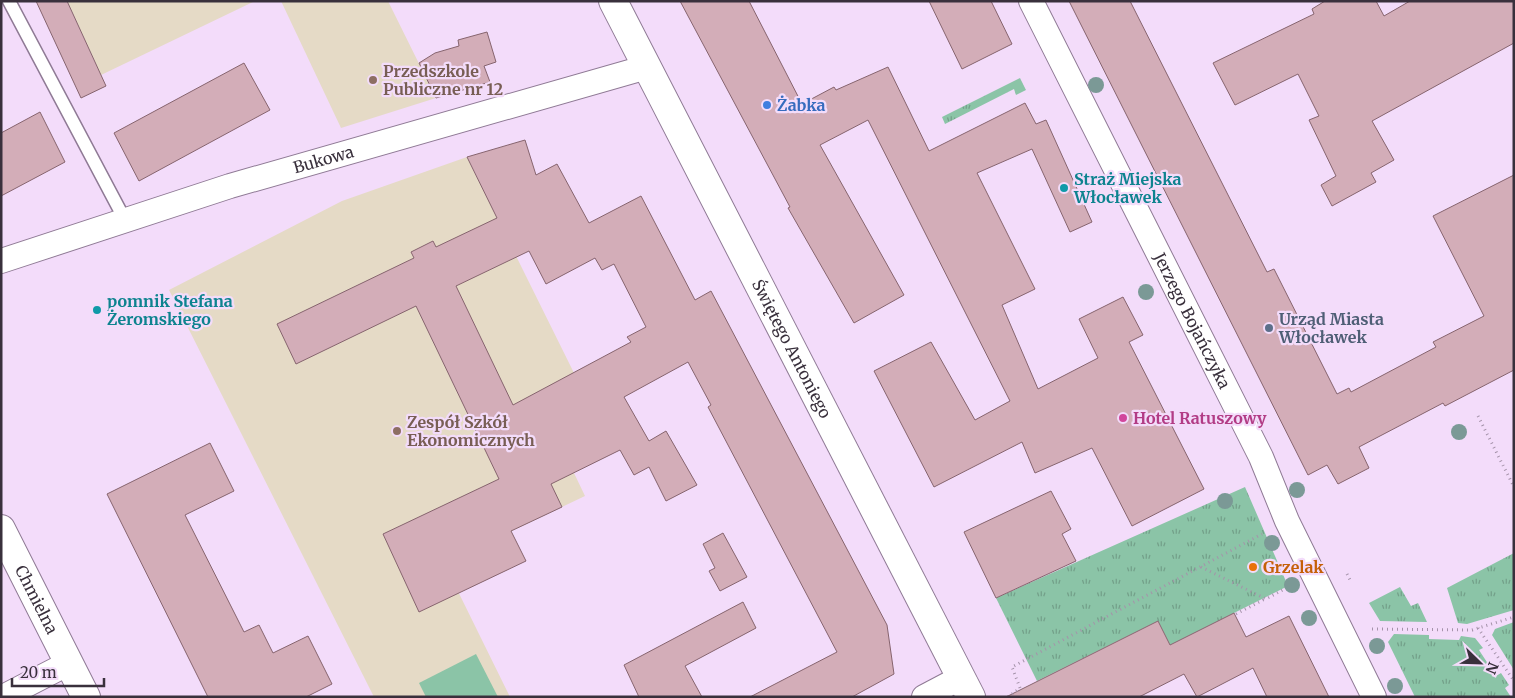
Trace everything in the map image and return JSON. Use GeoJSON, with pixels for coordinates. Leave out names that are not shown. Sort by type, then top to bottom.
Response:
{"type":"FeatureCollection","features":[{"type":"Feature","properties":{"kind":"street","name":"Świętego Antoniego"},"geometry":{"type":"LineString","coordinates":[[613,1],[966,687]]}},
{"type":"Feature","properties":{"kind":"street","name":"Jerzego Bojańczyka"},"geometry":{"type":"LineString","coordinates":[[1031,1],[1261,457],[1287,521],[1374,697]]}},
{"type":"Feature","properties":{"kind":"street","name":"Bukowa"},"geometry":{"type":"LineString","coordinates":[[1,261],[230,186],[647,67]]}},
{"type":"Feature","properties":{"kind":"street","name":"Chmielna"},"geometry":{"type":"LineString","coordinates":[[1,529],[86,697]]}},
{"type":"Feature","properties":{"kind":"street"},"geometry":{"type":"LineString","coordinates":[[3,697],[69,663]]}},
{"type":"Feature","properties":{"kind":"street"},"geometry":{"type":"LineString","coordinates":[[924,697],[966,687]]}},
{"type":"Feature","properties":{"kind":"lane"},"geometry":{"type":"LineString","coordinates":[[9,1],[125,220]]}},
{"type":"Feature","properties":{"kind":"path"},"geometry":{"type":"LineString","coordinates":[[1478,416],[1514,487]]}},
{"type":"Feature","properties":{"kind":"path"},"geometry":{"type":"LineString","coordinates":[[1008,697],[1020,688],[1012,667],[1287,521]]}},
{"type":"Feature","properties":{"kind":"path"},"geometry":{"type":"LineString","coordinates":[[1201,567],[1266,599]]}},
{"type":"Feature","properties":{"kind":"path"},"geometry":{"type":"LineString","coordinates":[[1236,614],[1288,587]]}},
{"type":"Feature","properties":{"kind":"path"},"geometry":{"type":"LineString","coordinates":[[1341,630],[1472,630],[1514,617]]}},
{"type":"Feature","properties":{"kind":"path"},"geometry":{"type":"LineString","coordinates":[[1478,628],[1514,681]]}},
{"type":"Feature","properties":{"kind":"shaded area"},"geometry":{"type":"Polygon","coordinates":[[[67,1],[255,1],[101,75],[67,1]]]}},
{"type":"Feature","properties":{"kind":"shaded area","name":"Przedszkole Publiczne nr 12"},"geometry":{"type":"Polygon","coordinates":[[[281,1],[388,1],[436,98],[341,128],[281,1]]]}},
{"type":"Feature","properties":{"kind":"shaded area","name":"Zespół Szkół Ekonomicznych"},"geometry":{"type":"Polygon","coordinates":[[[467,157],[574,373],[574,473],[585,496],[501,536],[446,567],[510,697],[374,697],[169,290],[342,201],[467,157]]]}},
{"type":"Feature","properties":{"kind":"green space"},"geometry":{"type":"Polygon","coordinates":[[[1020,78],[1026,90],[1016,95],[1014,89],[945,124],[942,117],[1020,78]]]}},
{"type":"Feature","properties":{"kind":"green space"},"geometry":{"type":"Polygon","coordinates":[[[1245,487],[1288,586],[1170,645],[1158,621],[1037,681],[996,598],[1245,487]]]}},
{"type":"Feature","properties":{"kind":"green space"},"geometry":{"type":"Polygon","coordinates":[[[1514,553],[1514,610],[1467,624],[1458,623],[1447,588],[1514,553]]]}},
{"type":"Feature","properties":{"kind":"green space"},"geometry":{"type":"Polygon","coordinates":[[[1400,587],[1411,606],[1418,603],[1427,622],[1380,621],[1369,603],[1400,587]]]}},
{"type":"Feature","properties":{"kind":"green space"},"geometry":{"type":"Polygon","coordinates":[[[1514,622],[1514,670],[1492,635],[1495,629],[1514,622]]]}},
{"type":"Feature","properties":{"kind":"green space"},"geometry":{"type":"Polygon","coordinates":[[[1394,634],[1429,635],[1429,639],[1459,640],[1461,636],[1475,638],[1483,648],[1479,650],[1496,676],[1501,673],[1509,685],[1505,688],[1511,697],[1415,697],[1388,642],[1394,634]]]}},
{"type":"Feature","properties":{"kind":"green space"},"geometry":{"type":"Polygon","coordinates":[[[476,654],[498,697],[426,697],[419,683],[476,654]]]}},
{"type":"Feature","properties":{"kind":"building"},"geometry":{"type":"Polygon","coordinates":[[[36,1],[67,1],[106,86],[81,98],[36,1]]]}},
{"type":"Feature","properties":{"kind":"building"},"geometry":{"type":"Polygon","coordinates":[[[680,1],[749,1],[802,104],[834,87],[836,90],[888,67],[929,151],[1025,103],[1036,124],[1046,120],[1092,222],[1070,232],[1032,149],[977,173],[1035,289],[1002,305],[1038,389],[1098,358],[1079,319],[1123,297],[1143,335],[1129,342],[1204,489],[1132,526],[1092,448],[1035,473],[1022,442],[934,487],[874,371],[931,342],[975,420],[1010,401],[868,120],[820,145],[904,295],[854,323],[788,208],[790,207],[680,1]]]}},
{"type":"Feature","properties":{"kind":"building"},"geometry":{"type":"Polygon","coordinates":[[[929,1],[991,1],[1012,44],[962,69],[929,1]]]}},
{"type":"Feature","properties":{"kind":"building","name":"Urząd Miasta Włocławek"},"geometry":{"type":"Polygon","coordinates":[[[1069,1],[1130,1],[1267,272],[1274,269],[1337,394],[1349,388],[1351,392],[1436,347],[1433,342],[1484,316],[1433,216],[1514,175],[1514,370],[1445,406],[1443,403],[1359,447],[1369,468],[1338,484],[1327,465],[1308,475],[1069,1]]]}},
{"type":"Feature","properties":{"kind":"building"},"geometry":{"type":"Polygon","coordinates":[[[1325,1],[1376,1],[1384,16],[1410,1],[1514,1],[1514,43],[1372,121],[1394,160],[1371,173],[1376,182],[1332,206],[1321,185],[1336,176],[1309,120],[1319,116],[1298,74],[1235,105],[1213,63],[1314,14],[1312,9],[1325,1]]]}},
{"type":"Feature","properties":{"kind":"building"},"geometry":{"type":"Polygon","coordinates":[[[487,32],[496,62],[484,66],[490,82],[436,98],[419,63],[435,53],[459,46],[458,40],[487,32]]]}},
{"type":"Feature","properties":{"kind":"building"},"geometry":{"type":"Polygon","coordinates":[[[244,63],[270,110],[139,181],[114,133],[244,63]]]}},
{"type":"Feature","properties":{"kind":"building"},"geometry":{"type":"Polygon","coordinates":[[[40,112],[65,162],[1,196],[1,133],[40,112]]]}},
{"type":"Feature","properties":{"kind":"building"},"geometry":{"type":"Polygon","coordinates":[[[525,140],[536,175],[557,164],[589,223],[641,196],[695,300],[711,291],[887,625],[894,674],[852,697],[750,697],[837,652],[708,407],[711,405],[688,362],[624,397],[649,441],[666,431],[697,485],[666,501],[649,467],[634,475],[620,450],[551,484],[562,507],[511,531],[526,561],[419,612],[383,534],[499,479],[416,306],[296,364],[277,324],[414,258],[411,252],[433,241],[436,247],[497,218],[467,157],[525,140]],[[529,251],[456,286],[513,405],[631,342],[627,337],[646,327],[614,264],[602,270],[595,258],[546,284],[529,251]]]}},
{"type":"Feature","properties":{"kind":"building"},"geometry":{"type":"Polygon","coordinates":[[[210,443],[234,491],[185,515],[244,632],[259,625],[273,653],[308,636],[332,684],[306,697],[208,697],[107,494],[210,443]]]}},
{"type":"Feature","properties":{"kind":"building"},"geometry":{"type":"Polygon","coordinates":[[[1051,491],[1071,529],[1062,534],[1076,561],[996,598],[964,532],[1051,491]]]}},
{"type":"Feature","properties":{"kind":"building"},"geometry":{"type":"Polygon","coordinates":[[[723,533],[747,577],[720,591],[709,571],[715,568],[703,544],[723,533]]]}},
{"type":"Feature","properties":{"kind":"building"},"geometry":{"type":"Polygon","coordinates":[[[743,602],[756,628],[685,666],[702,697],[639,697],[624,665],[743,602]]]}},
{"type":"Feature","properties":{"kind":"building"},"geometry":{"type":"Polygon","coordinates":[[[1234,613],[1246,637],[1289,616],[1329,697],[1267,697],[1253,668],[1197,697],[1184,674],[1139,697],[1006,697],[1158,621],[1170,645],[1234,613]]]}},
{"type":"Feature","properties":{"kind":"place","name":"Przedszkole Publiczne nr 12"},"geometry":{"type":"Point","coordinates":[373,80]}},
{"type":"Feature","properties":{"kind":"place","name":"Żabka"},"geometry":{"type":"Point","coordinates":[767,105]}},
{"type":"Feature","properties":{"kind":"place","name":"Straż Miejska Włocławek"},"geometry":{"type":"Point","coordinates":[1064,188]}},
{"type":"Feature","properties":{"kind":"place","name":"pomnik Stefana Żeromskiego"},"geometry":{"type":"Point","coordinates":[97,310]}},
{"type":"Feature","properties":{"kind":"place","name":"Urząd Miasta Włocławek"},"geometry":{"type":"Point","coordinates":[1269,328]}},
{"type":"Feature","properties":{"kind":"place","name":"Hotel Ratuszowy"},"geometry":{"type":"Point","coordinates":[1123,418]}},
{"type":"Feature","properties":{"kind":"place","name":"Zespół Szkół Ekonomicznych"},"geometry":{"type":"Point","coordinates":[397,431]}},
{"type":"Feature","properties":{"kind":"place","name":"Grzelak"},"geometry":{"type":"Point","coordinates":[1253,567]}}]}
